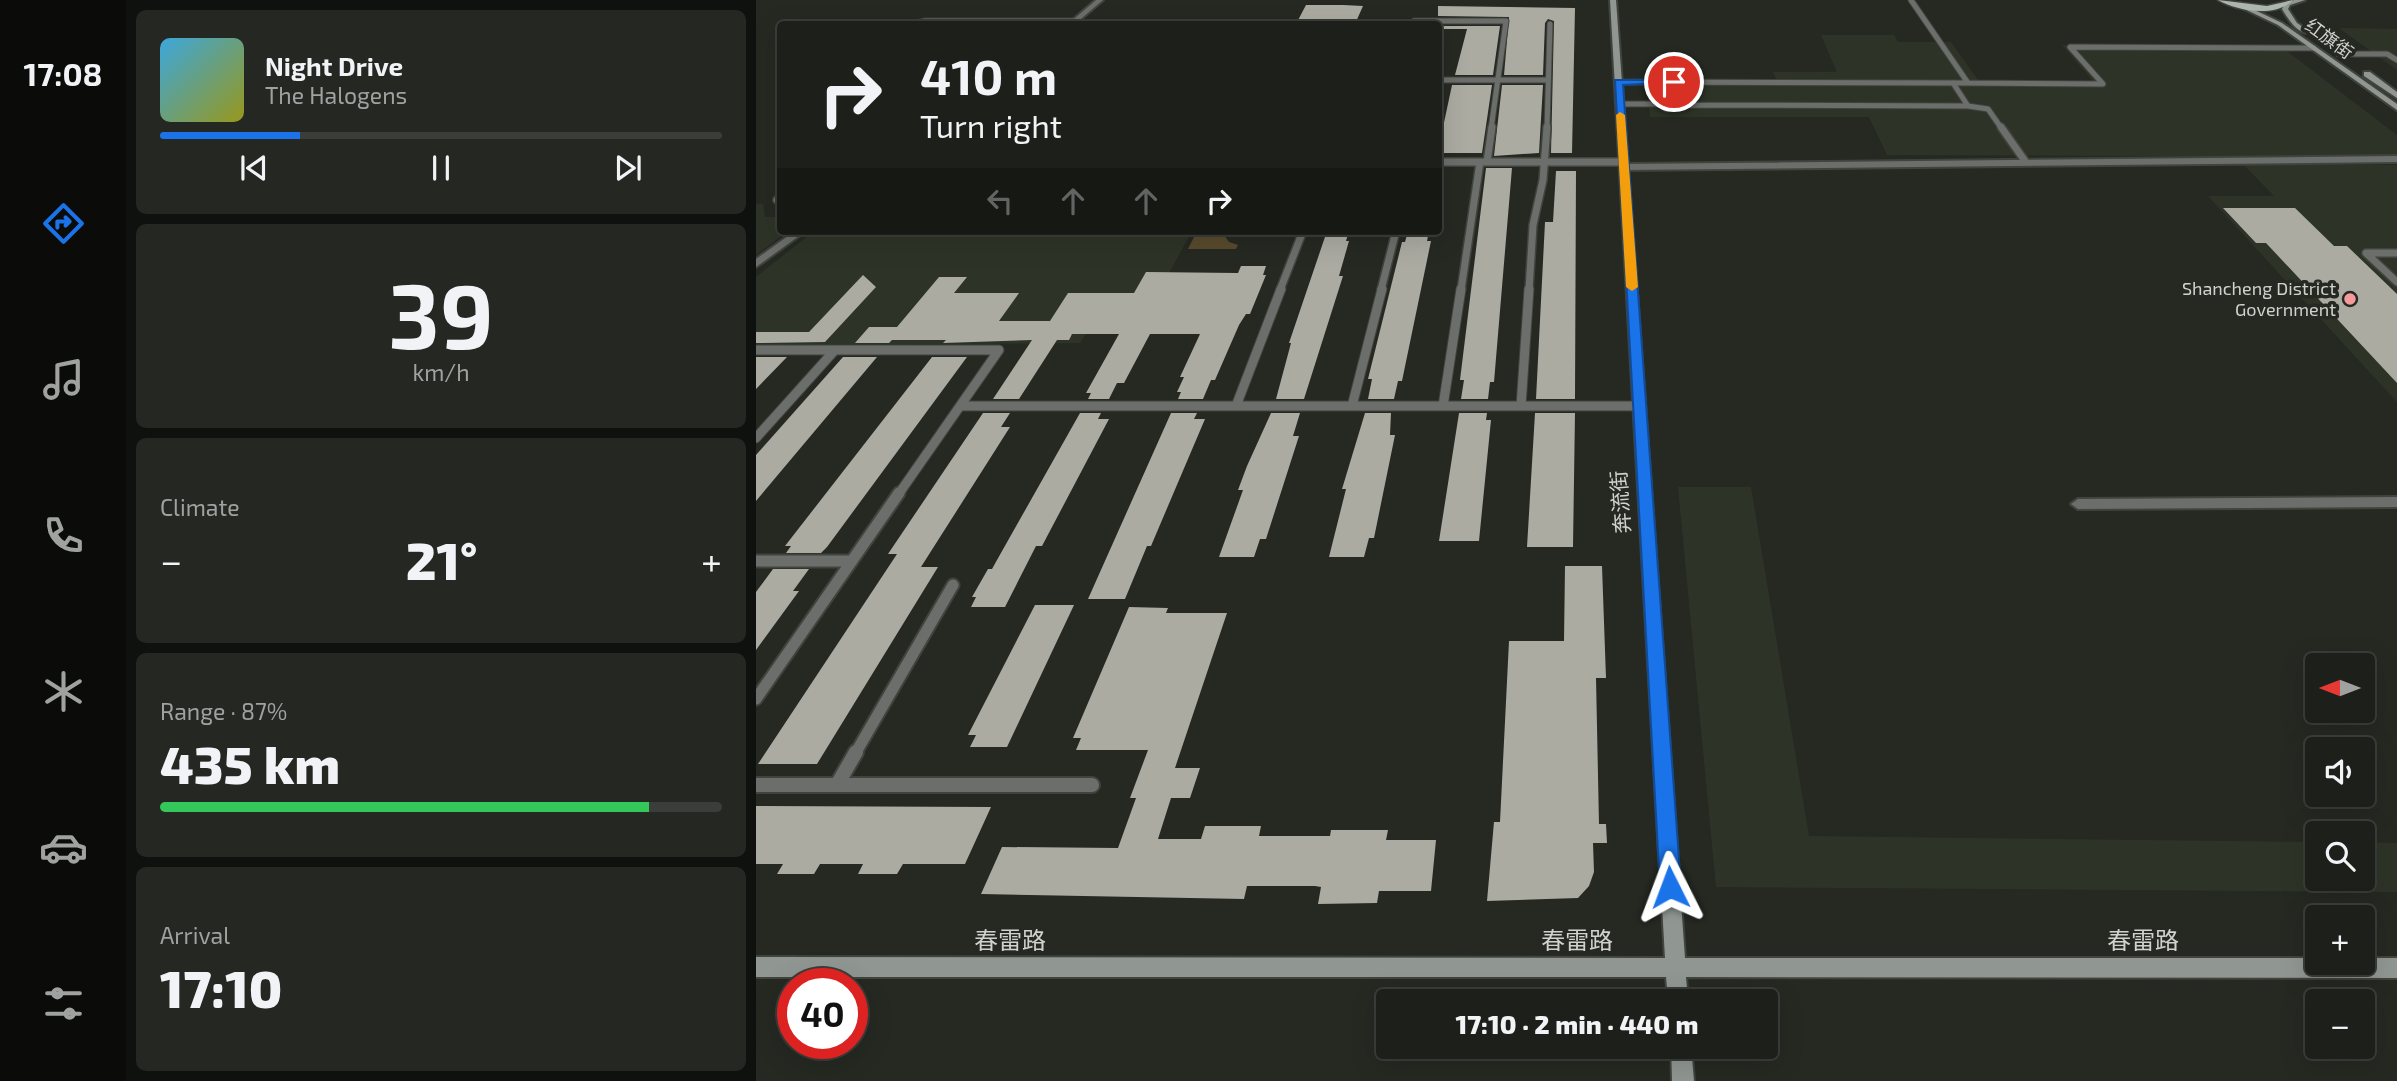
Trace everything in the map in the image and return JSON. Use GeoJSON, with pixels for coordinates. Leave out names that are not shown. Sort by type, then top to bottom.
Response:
{"type":"FeatureCollection","features":[{"type":"Feature","properties":{"kind":"main road"},"geometry":{"type":"LineString","coordinates":[[2211,0],[2264,8],[2288,2]]}},
{"type":"Feature","properties":{"kind":"main road"},"geometry":{"type":"LineString","coordinates":[[2222,0],[2238,4]]}},
{"type":"Feature","properties":{"kind":"street"},"geometry":{"type":"LineString","coordinates":[[1075,21],[1100,0]]}},
{"type":"Feature","properties":{"kind":"street","name":"奔流街"},"geometry":{"type":"LineString","coordinates":[[1613,0],[1677,989]]}},
{"type":"Feature","properties":{"kind":"street"},"geometry":{"type":"LineString","coordinates":[[2288,2],[2302,0]]}},
{"type":"Feature","properties":{"kind":"street","name":"红旗街"},"geometry":{"type":"LineString","coordinates":[[2288,2],[2285,9],[2295,24],[2397,96]]}},
{"type":"Feature","properties":{"kind":"street","name":"红旗街"},"geometry":{"type":"LineString","coordinates":[[2238,4],[2267,16],[2397,108]]}},
{"type":"Feature","properties":{"kind":"street"},"geometry":{"type":"LineString","coordinates":[[1623,164],[2397,159]]}},
{"type":"Feature","properties":{"kind":"street"},"geometry":{"type":"LineString","coordinates":[[756,264],[796,235]]}},
{"type":"Feature","properties":{"kind":"street"},"geometry":{"type":"LineString","coordinates":[[2078,504],[2397,502]]}},
{"type":"Feature","properties":{"kind":"street","name":"春雷路"},"geometry":{"type":"LineString","coordinates":[[756,967],[2397,968]]}},
{"type":"Feature","properties":{"kind":"street"},"geometry":{"type":"LineString","coordinates":[[1682,1059],[1683,1081]]}},
{"type":"Feature","properties":{"kind":"lane"},"geometry":{"type":"LineString","coordinates":[[1911,0],[1968,83]]}},
{"type":"Feature","properties":{"kind":"lane"},"geometry":{"type":"LineString","coordinates":[[1415,21],[1506,21],[1443,406]]}},
{"type":"Feature","properties":{"kind":"lane"},"geometry":{"type":"LineString","coordinates":[[1521,406],[1533,225],[1539,205],[1543,162],[1550,24]]}},
{"type":"Feature","properties":{"kind":"lane"},"geometry":{"type":"LineString","coordinates":[[1618,82],[2103,84],[2070,47],[2314,48]]}},
{"type":"Feature","properties":{"kind":"lane"},"geometry":{"type":"LineString","coordinates":[[2338,54],[2387,54],[2397,61]]}},
{"type":"Feature","properties":{"kind":"lane"},"geometry":{"type":"LineString","coordinates":[[1442,80],[1547,80]]}},
{"type":"Feature","properties":{"kind":"lane"},"geometry":{"type":"LineString","coordinates":[[1953,83],[1968,106]]}},
{"type":"Feature","properties":{"kind":"lane"},"geometry":{"type":"LineString","coordinates":[[1620,104],[1661,104],[1671,109],[1683,104],[1968,106],[1988,109],[2025,161]]}},
{"type":"Feature","properties":{"kind":"lane"},"geometry":{"type":"LineString","coordinates":[[1442,162],[1623,164]]}},
{"type":"Feature","properties":{"kind":"lane"},"geometry":{"type":"LineString","coordinates":[[1236,406],[1301,235]]}},
{"type":"Feature","properties":{"kind":"lane"},"geometry":{"type":"LineString","coordinates":[[1352,406],[1395,235]]}},
{"type":"Feature","properties":{"kind":"lane"},"geometry":{"type":"LineString","coordinates":[[2397,253],[2366,253],[2397,282]]}},
{"type":"Feature","properties":{"kind":"lane"},"geometry":{"type":"LineString","coordinates":[[756,350],[999,350],[756,699]]}},
{"type":"Feature","properties":{"kind":"lane"},"geometry":{"type":"LineString","coordinates":[[756,438],[835,350]]}},
{"type":"Feature","properties":{"kind":"lane"},"geometry":{"type":"LineString","coordinates":[[960,406],[1639,406]]}},
{"type":"Feature","properties":{"kind":"lane"},"geometry":{"type":"LineString","coordinates":[[756,561],[852,561]]}},
{"type":"Feature","properties":{"kind":"lane"},"geometry":{"type":"LineString","coordinates":[[837,785],[953,585]]}},
{"type":"Feature","properties":{"kind":"lane"},"geometry":{"type":"LineString","coordinates":[[756,785],[1092,785]]}},
{"type":"Feature","properties":{"kind":"shaded area"},"geometry":{"type":"Polygon","coordinates":[[[2339,28],[2397,29],[2397,70],[2339,28]]]}},
{"type":"Feature","properties":{"kind":"shaded area"},"geometry":{"type":"Polygon","coordinates":[[[1821,35],[1894,35],[1898,42],[1951,42],[1978,80],[2093,81],[2062,45],[2280,46],[2397,135],[2397,157],[1887,155],[1869,117],[1650,117],[1646,78],[1776,79],[1773,72],[1837,72],[1821,35]]]}},
{"type":"Feature","properties":{"kind":"shaded area","name":"Shancheng District Government"},"geometry":{"type":"Polygon","coordinates":[[[2243,164],[2397,165],[2397,402],[2208,196],[2274,196],[2243,164]]]}},
{"type":"Feature","properties":{"kind":"shaded area"},"geometry":{"type":"Polygon","coordinates":[[[756,204],[763,204],[765,217],[777,217],[777,235],[783,235],[756,255],[756,204]]]}},
{"type":"Feature","properties":{"kind":"shaded area"},"geometry":{"type":"Polygon","coordinates":[[[809,235],[1190,235],[1151,306],[1103,306],[1080,343],[756,345],[756,277],[809,235]]]}},
{"type":"Feature","properties":{"kind":"shaded area"},"geometry":{"type":"Polygon","coordinates":[[[1195,235],[1224,235],[1229,242],[1238,245],[1236,249],[1188,249],[1195,235]]]}},
{"type":"Feature","properties":{"kind":"shaded area"},"geometry":{"type":"Polygon","coordinates":[[[1678,487],[1751,487],[1809,836],[2305,842],[2305,891],[2375,891],[2375,842],[2397,843],[2397,892],[1716,887],[1678,487]]]}},
{"type":"Feature","properties":{"kind":"building"},"geometry":{"type":"Polygon","coordinates":[[[1306,5],[1363,6],[1356,21],[1298,21],[1306,5]]]}},
{"type":"Feature","properties":{"kind":"building"},"geometry":{"type":"Polygon","coordinates":[[[1438,6],[1575,8],[1572,153],[1551,153],[1554,21],[1548,19],[1545,23],[1543,75],[1504,75],[1509,17],[1438,16],[1438,6]]]}},
{"type":"Feature","properties":{"kind":"building"},"geometry":{"type":"Polygon","coordinates":[[[1442,26],[1500,26],[1493,75],[1455,75],[1467,29],[1442,29],[1442,26]]]}},
{"type":"Feature","properties":{"kind":"building"},"geometry":{"type":"Polygon","coordinates":[[[1452,85],[1492,85],[1482,153],[1442,153],[1442,132],[1452,85]]]}},
{"type":"Feature","properties":{"kind":"building"},"geometry":{"type":"Polygon","coordinates":[[[1502,85],[1543,85],[1539,153],[1494,156],[1502,85]]]}},
{"type":"Feature","properties":{"kind":"building"},"geometry":{"type":"Polygon","coordinates":[[[1486,168],[1512,168],[1494,382],[1490,382],[1488,399],[1461,399],[1464,380],[1460,380],[1486,168]]]}},
{"type":"Feature","properties":{"kind":"building"},"geometry":{"type":"Polygon","coordinates":[[[1556,171],[1576,171],[1575,399],[1536,399],[1545,222],[1553,222],[1556,171]]]}},
{"type":"Feature","properties":{"kind":"building"},"geometry":{"type":"Polygon","coordinates":[[[2223,208],[2295,208],[2334,246],[2347,246],[2397,294],[2397,383],[2266,243],[2256,243],[2223,208]]]}},
{"type":"Feature","properties":{"kind":"building"},"geometry":{"type":"Polygon","coordinates":[[[1326,235],[1348,235],[1346,241],[1349,241],[1339,276],[1343,276],[1304,399],[1276,399],[1289,343],[1326,235]]]}},
{"type":"Feature","properties":{"kind":"building"},"geometry":{"type":"Polygon","coordinates":[[[1407,235],[1428,235],[1427,241],[1431,241],[1402,381],[1398,381],[1394,399],[1368,399],[1372,379],[1368,379],[1402,242],[1405,242],[1407,235]]]}},
{"type":"Feature","properties":{"kind":"building"},"geometry":{"type":"Polygon","coordinates":[[[1241,266],[1266,266],[1263,275],[1266,275],[1250,314],[1246,314],[1239,325],[1215,380],[1211,380],[1203,399],[1178,399],[1181,392],[1177,392],[1184,377],[1180,377],[1200,334],[1150,334],[1124,383],[1117,383],[1109,399],[1088,399],[1091,393],[1086,393],[1119,334],[1072,334],[1069,340],[1057,340],[1019,399],[993,399],[1032,340],[943,343],[946,340],[892,340],[889,343],[855,343],[869,327],[897,327],[939,277],[967,277],[954,293],[1019,293],[999,321],[1050,321],[1068,293],[1134,293],[1146,272],[1238,273],[1241,266]]]}},
{"type":"Feature","properties":{"kind":"building"},"geometry":{"type":"Polygon","coordinates":[[[863,275],[876,287],[825,342],[756,343],[756,332],[809,332],[863,275]]]}},
{"type":"Feature","properties":{"kind":"building"},"geometry":{"type":"Polygon","coordinates":[[[756,357],[787,357],[756,389],[756,357]]]}},
{"type":"Feature","properties":{"kind":"building"},"geometry":{"type":"Polygon","coordinates":[[[843,357],[877,357],[756,501],[756,455],[843,357]]]}},
{"type":"Feature","properties":{"kind":"building"},"geometry":{"type":"Polygon","coordinates":[[[932,357],[967,357],[827,547],[821,553],[786,553],[791,546],[785,546],[932,357]]]}},
{"type":"Feature","properties":{"kind":"building"},"geometry":{"type":"Polygon","coordinates":[[[983,413],[1010,413],[1001,427],[1010,427],[921,567],[938,567],[817,764],[758,764],[897,554],[888,554],[983,413]]]}},
{"type":"Feature","properties":{"kind":"building"},"geometry":{"type":"Polygon","coordinates":[[[1080,413],[1101,413],[1098,419],[1109,419],[1042,546],[1036,546],[1005,607],[971,607],[976,597],[972,597],[988,569],[992,569],[1080,413]]]}},
{"type":"Feature","properties":{"kind":"building"},"geometry":{"type":"Polygon","coordinates":[[[1171,413],[1197,413],[1194,419],[1205,419],[1151,546],[1147,546],[1125,599],[1088,599],[1171,413]]]}},
{"type":"Feature","properties":{"kind":"building"},"geometry":{"type":"Polygon","coordinates":[[[1271,413],[1300,413],[1293,436],[1299,436],[1266,539],[1260,539],[1254,557],[1219,557],[1243,490],[1238,490],[1271,413]]]}},
{"type":"Feature","properties":{"kind":"building"},"geometry":{"type":"Polygon","coordinates":[[[1365,413],[1391,413],[1390,435],[1395,435],[1374,538],[1369,538],[1364,557],[1329,557],[1346,489],[1342,489],[1365,413]]]}},
{"type":"Feature","properties":{"kind":"building"},"geometry":{"type":"Polygon","coordinates":[[[1459,413],[1487,413],[1486,420],[1491,420],[1479,541],[1439,541],[1459,413]]]}},
{"type":"Feature","properties":{"kind":"building"},"geometry":{"type":"Polygon","coordinates":[[[1535,413],[1575,413],[1573,547],[1527,547],[1535,413]]]}},
{"type":"Feature","properties":{"kind":"building"},"geometry":{"type":"Polygon","coordinates":[[[1565,566],[1602,566],[1606,678],[1596,678],[1599,824],[1606,824],[1607,843],[1593,843],[1594,872],[1589,886],[1578,898],[1487,901],[1494,822],[1500,822],[1509,641],[1564,641],[1565,566]]]}},
{"type":"Feature","properties":{"kind":"building"},"geometry":{"type":"Polygon","coordinates":[[[773,569],[809,569],[793,591],[799,591],[756,650],[756,592],[773,569]]]}},
{"type":"Feature","properties":{"kind":"building"},"geometry":{"type":"Polygon","coordinates":[[[1035,605],[1074,605],[1007,747],[970,747],[976,735],[968,735],[1035,605]]]}},
{"type":"Feature","properties":{"kind":"building"},"geometry":{"type":"Polygon","coordinates":[[[1129,607],[1168,608],[1166,613],[1227,613],[1175,768],[1200,768],[1190,798],[1171,798],[1158,839],[1201,839],[1205,826],[1261,826],[1259,836],[1330,836],[1331,830],[1388,830],[1386,840],[1436,840],[1431,891],[1379,891],[1377,903],[1318,904],[1321,887],[1315,886],[1247,886],[1244,899],[981,894],[1002,847],[1118,848],[1136,798],[1130,798],[1148,750],[1076,750],[1081,738],[1073,738],[1129,607]]]}},
{"type":"Feature","properties":{"kind":"building"},"geometry":{"type":"Polygon","coordinates":[[[756,806],[991,807],[965,864],[903,864],[897,874],[858,874],[863,864],[820,864],[814,874],[777,874],[783,864],[756,864],[756,806]]]}},
{"type":"Feature","properties":{"kind":"slow traffic"},"geometry":{"type":"LineString","coordinates":[[1620,115],[1632,287]]}},
{"type":"Feature","properties":{"kind":"place","name":"Shancheng District Government"},"geometry":{"type":"Point","coordinates":[2350,299]}},
{"type":"Feature","properties":{"kind":"route"},"geometry":{"type":"LineString","coordinates":[[1670,887],[1618,82],[1674,82]]}}]}
